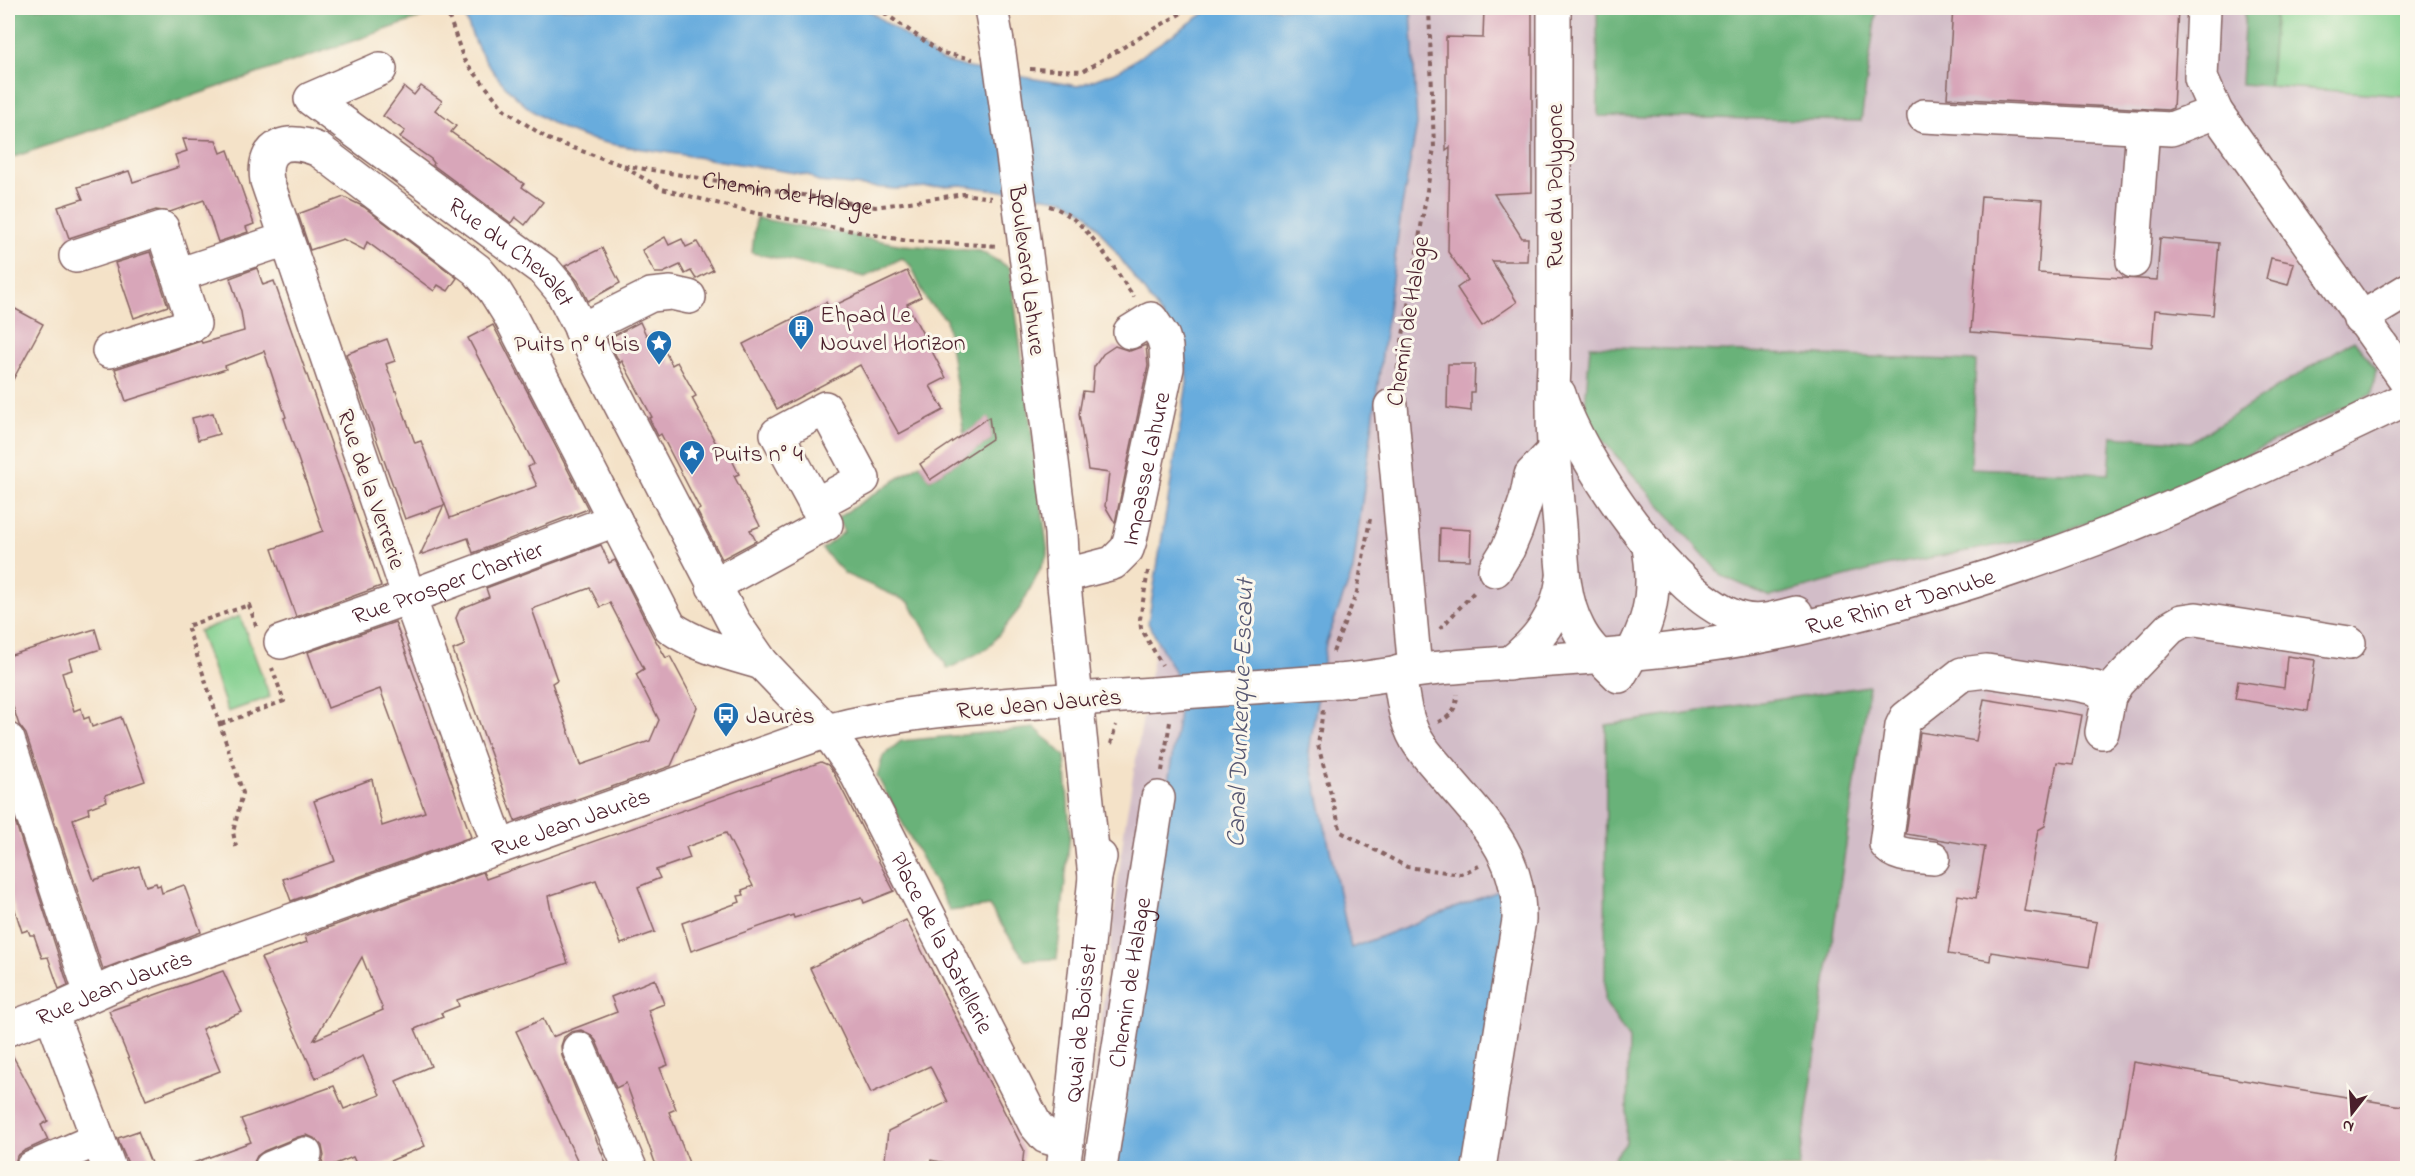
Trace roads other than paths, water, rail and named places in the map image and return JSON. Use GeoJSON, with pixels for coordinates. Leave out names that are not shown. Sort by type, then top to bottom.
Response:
{"type":"FeatureCollection","features":[{"type":"Feature","properties":{"kind":"street","name":"Boulevard Lahure"},"geometry":{"type":"LineString","coordinates":[[991,8],[1025,246],[1061,533],[1069,574],[1082,599],[1086,698]]}},
{"type":"Feature","properties":{"kind":"street","name":"Rue du Polygone"},"geometry":{"type":"LineString","coordinates":[[1554,8],[1554,365],[1551,416],[1564,576],[1573,618],[1582,635],[1618,663],[1645,625],[1652,599],[1653,571],[1648,542]]}},
{"type":"Feature","properties":{"kind":"street"},"geometry":{"type":"LineString","coordinates":[[2204,8],[2201,78],[2216,112],[2360,319],[2408,383]]}},
{"type":"Feature","properties":{"kind":"street","name":"Rue du Chevalet"},"geometry":{"type":"LineString","coordinates":[[380,69],[311,99],[545,271],[561,290],[733,621],[762,663],[827,731]]}},
{"type":"Feature","properties":{"kind":"street"},"geometry":{"type":"LineString","coordinates":[[1924,116],[2171,129],[2216,112]]}},
{"type":"Feature","properties":{"kind":"street"},"geometry":{"type":"LineString","coordinates":[[2133,261],[2143,128]]}},
{"type":"Feature","properties":{"kind":"street","name":"Rue de la Verrerie"},"geometry":{"type":"LineString","coordinates":[[499,846],[409,597],[286,239],[265,170],[270,155],[275,149],[291,143],[308,146],[328,157],[477,270],[494,290],[509,314],[615,519]]}},
{"type":"Feature","properties":{"kind":"street"},"geometry":{"type":"LineString","coordinates":[[76,256],[162,228],[194,324],[109,351]]}},
{"type":"Feature","properties":{"kind":"street"},"geometry":{"type":"LineString","coordinates":[[178,275],[286,239]]}},
{"type":"Feature","properties":{"kind":"street"},"geometry":{"type":"LineString","coordinates":[[2360,319],[2408,290]]}},
{"type":"Feature","properties":{"kind":"street"},"geometry":{"type":"LineString","coordinates":[[581,330],[651,295],[672,294],[689,297]]}},
{"type":"Feature","properties":{"kind":"street","name":"Impasse Lahure"},"geometry":{"type":"LineString","coordinates":[[1069,574],[1113,563],[1127,549],[1130,540],[1167,368],[1163,337],[1140,326]]}},
{"type":"Feature","properties":{"kind":"street","name":"Rue du Polygone"},"geometry":{"type":"LineString","coordinates":[[1554,365],[1563,408],[1583,449],[1619,504],[1648,542],[1690,589],[1717,609],[1743,619],[1766,620],[1841,604],[1900,602]]}},
{"type":"Feature","properties":{"kind":"street","name":"Rue Rhin et Danube"},"geometry":{"type":"LineString","coordinates":[[1407,667],[1456,683],[1618,663],[1778,633],[1900,602],[2100,537],[2222,485],[2408,398]]}},
{"type":"Feature","properties":{"kind":"street","name":"Chemin de Halage"},"geometry":{"type":"LineString","coordinates":[[1391,406],[1411,728],[1427,755],[1497,838],[1512,871],[1519,903],[1519,920],[1479,1168]]}},
{"type":"Feature","properties":{"kind":"street","name":"Rue Rhin et Danube"},"geometry":{"type":"LineString","coordinates":[[1349,680],[1407,667],[1618,663],[1712,666],[1788,651],[1889,626],[1989,595],[2156,536],[2408,422]]}},
{"type":"Feature","properties":{"kind":"street"},"geometry":{"type":"LineString","coordinates":[[1495,570],[1516,530],[1531,475],[1554,451]]}},
{"type":"Feature","properties":{"kind":"street"},"geometry":{"type":"LineString","coordinates":[[714,586],[826,524],[815,505]]}},
{"type":"Feature","properties":{"kind":"street"},"geometry":{"type":"LineString","coordinates":[[615,519],[670,627],[683,637],[705,646],[762,663]]}},
{"type":"Feature","properties":{"kind":"street","name":"Rue Prosper Chartier"},"geometry":{"type":"LineString","coordinates":[[270,646],[409,597],[615,519]]}},
{"type":"Feature","properties":{"kind":"street","name":"Rue du Polygone"},"geometry":{"type":"LineString","coordinates":[[1509,664],[1544,631],[1556,608],[1564,576]]}},
{"type":"Feature","properties":{"kind":"street"},"geometry":{"type":"LineString","coordinates":[[2102,732],[2109,698],[2117,683],[2170,628],[2182,621],[2196,619],[2349,643]]}},
{"type":"Feature","properties":{"kind":"street"},"geometry":{"type":"LineString","coordinates":[[1933,858],[1897,853],[1890,850],[1886,844],[1902,726],[1906,718],[1962,674],[1987,671],[2095,688],[2109,698]]}},
{"type":"Feature","properties":{"kind":"street","name":"Rue Jean Jaurès"},"geometry":{"type":"LineString","coordinates":[[8,1029],[51,1013],[139,974],[827,731],[862,721],[1086,698],[1349,680]]}},
{"type":"Feature","properties":{"kind":"street","name":"Quai de Boisset"},"geometry":{"type":"LineString","coordinates":[[1065,1156],[1095,878],[1102,846],[1103,820],[1086,698]]}},
{"type":"Feature","properties":{"kind":"street","name":"Place de la Batellerie"},"geometry":{"type":"LineString","coordinates":[[827,731],[862,784],[1035,1124],[1065,1156]]}},
{"type":"Feature","properties":{"kind":"street"},"geometry":{"type":"LineString","coordinates":[[8,740],[91,994]]}},
{"type":"Feature","properties":{"kind":"street","name":"Chemin de Halage"},"geometry":{"type":"LineString","coordinates":[[1100,1168],[1158,798]]}},
{"type":"Feature","properties":{"kind":"street"},"geometry":{"type":"LineString","coordinates":[[33,1168],[103,1154],[51,1013]]}},
{"type":"Feature","properties":{"kind":"street"},"geometry":{"type":"LineString","coordinates":[[579,1049],[630,1168]]}},
{"type":"Feature","properties":{"kind":"street"},"geometry":{"type":"LineString","coordinates":[[271,1168],[305,1154]]}},
{"type":"Feature","properties":{"kind":"water","name":"Canal Dunkerque-Escaut"},"geometry":{"type":"Polygon","coordinates":[[[463,8],[865,8],[940,60],[969,68],[1078,86],[1120,70],[1212,8],[1411,8],[1417,125],[1402,206],[1353,570],[1326,643],[1309,752],[1351,948],[1501,890],[1506,910],[1466,1168],[1108,1168],[1179,712],[1175,673],[1148,623],[1187,383],[1184,358],[1176,335],[1088,214],[1065,200],[961,185],[895,189],[818,182],[808,175],[620,146],[587,138],[544,119],[508,89],[480,51],[463,8]]]}},
{"type":"Feature","properties":{"kind":"place","name":"Ehpad Le Nouvel Horizon"},"geometry":{"type":"Point","coordinates":[801,351]}},
{"type":"Feature","properties":{"kind":"place","name":"Puits n° 4 bis"},"geometry":{"type":"Point","coordinates":[659,366]}},
{"type":"Feature","properties":{"kind":"place","name":"Puits n° 4"},"geometry":{"type":"Point","coordinates":[692,476]}},
{"type":"Feature","properties":{"kind":"place","name":"Jaurès"},"geometry":{"type":"Point","coordinates":[726,738]}}]}
